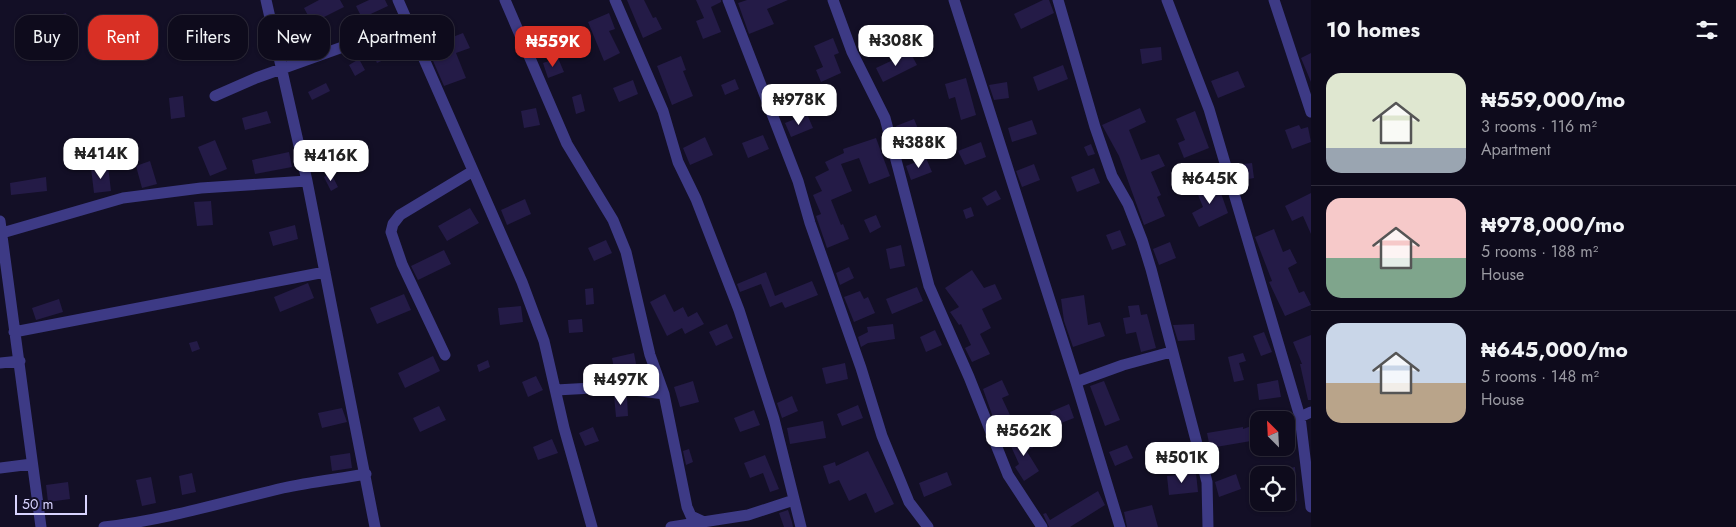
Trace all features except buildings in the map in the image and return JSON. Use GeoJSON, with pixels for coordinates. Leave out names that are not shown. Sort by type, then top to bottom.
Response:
{"type":"FeatureCollection","features":[{"type":"Feature","properties":{"kind":"street"},"geometry":{"type":"LineString","coordinates":[[266,0],[307,181],[375,527]]}},
{"type":"Feature","properties":{"kind":"street"},"geometry":{"type":"LineString","coordinates":[[398,0],[404,15]]}},
{"type":"Feature","properties":{"kind":"street"},"geometry":{"type":"LineString","coordinates":[[505,0],[567,144],[613,220],[626,252],[650,355],[664,394],[687,507],[691,516],[704,522]]}},
{"type":"Feature","properties":{"kind":"street"},"geometry":{"type":"LineString","coordinates":[[616,0],[663,111],[678,162],[696,199],[739,310],[774,419],[801,527]]}},
{"type":"Feature","properties":{"kind":"street"},"geometry":{"type":"LineString","coordinates":[[728,0],[793,166],[810,223],[861,368],[884,444],[909,502],[928,527]]}},
{"type":"Feature","properties":{"kind":"street"},"geometry":{"type":"LineString","coordinates":[[833,0],[852,52],[885,118],[918,253],[929,286],[970,377],[1008,475],[1042,527]]}},
{"type":"Feature","properties":{"kind":"street"},"geometry":{"type":"LineString","coordinates":[[954,0],[1076,382],[1120,527]]}},
{"type":"Feature","properties":{"kind":"street"},"geometry":{"type":"LineString","coordinates":[[1058,0],[1095,128],[1112,176],[1128,204],[1142,240],[1171,352],[1196,435],[1207,482],[1208,527]]}},
{"type":"Feature","properties":{"kind":"street"},"geometry":{"type":"LineString","coordinates":[[1167,0],[1209,109],[1300,417],[1311,507]]}},
{"type":"Feature","properties":{"kind":"street"},"geometry":{"type":"LineString","coordinates":[[1274,0],[1311,112]]}},
{"type":"Feature","properties":{"kind":"street"},"geometry":{"type":"LineString","coordinates":[[215,96],[340,49]]}},
{"type":"Feature","properties":{"kind":"street"},"geometry":{"type":"LineString","coordinates":[[423,60],[522,282],[544,341],[564,428],[592,527]]}},
{"type":"Feature","properties":{"kind":"street"},"geometry":{"type":"LineString","coordinates":[[445,354],[402,264],[391,232],[393,224],[400,215],[473,171]]}},
{"type":"Feature","properties":{"kind":"street"},"geometry":{"type":"LineString","coordinates":[[2,233],[123,198],[201,188],[307,181]]}},
{"type":"Feature","properties":{"kind":"street"},"geometry":{"type":"LineString","coordinates":[[0,221],[3,260],[20,361],[41,527]]}},
{"type":"Feature","properties":{"kind":"street"},"geometry":{"type":"LineString","coordinates":[[14,332],[325,272]]}},
{"type":"Feature","properties":{"kind":"street"},"geometry":{"type":"LineString","coordinates":[[1076,382],[1123,365],[1171,352]]}},
{"type":"Feature","properties":{"kind":"street"},"geometry":{"type":"LineString","coordinates":[[0,363],[20,361]]}},
{"type":"Feature","properties":{"kind":"street"},"geometry":{"type":"LineString","coordinates":[[556,390],[611,387],[664,394]]}},
{"type":"Feature","properties":{"kind":"street"},"geometry":{"type":"LineString","coordinates":[[1300,417],[1311,412]]}},
{"type":"Feature","properties":{"kind":"street"},"geometry":{"type":"LineString","coordinates":[[0,468],[32,464]]}},
{"type":"Feature","properties":{"kind":"street"},"geometry":{"type":"LineString","coordinates":[[104,527],[133,524],[188,512],[285,487],[366,474]]}},
{"type":"Feature","properties":{"kind":"street"},"geometry":{"type":"LineString","coordinates":[[671,527],[748,515],[794,500]]}}]}
